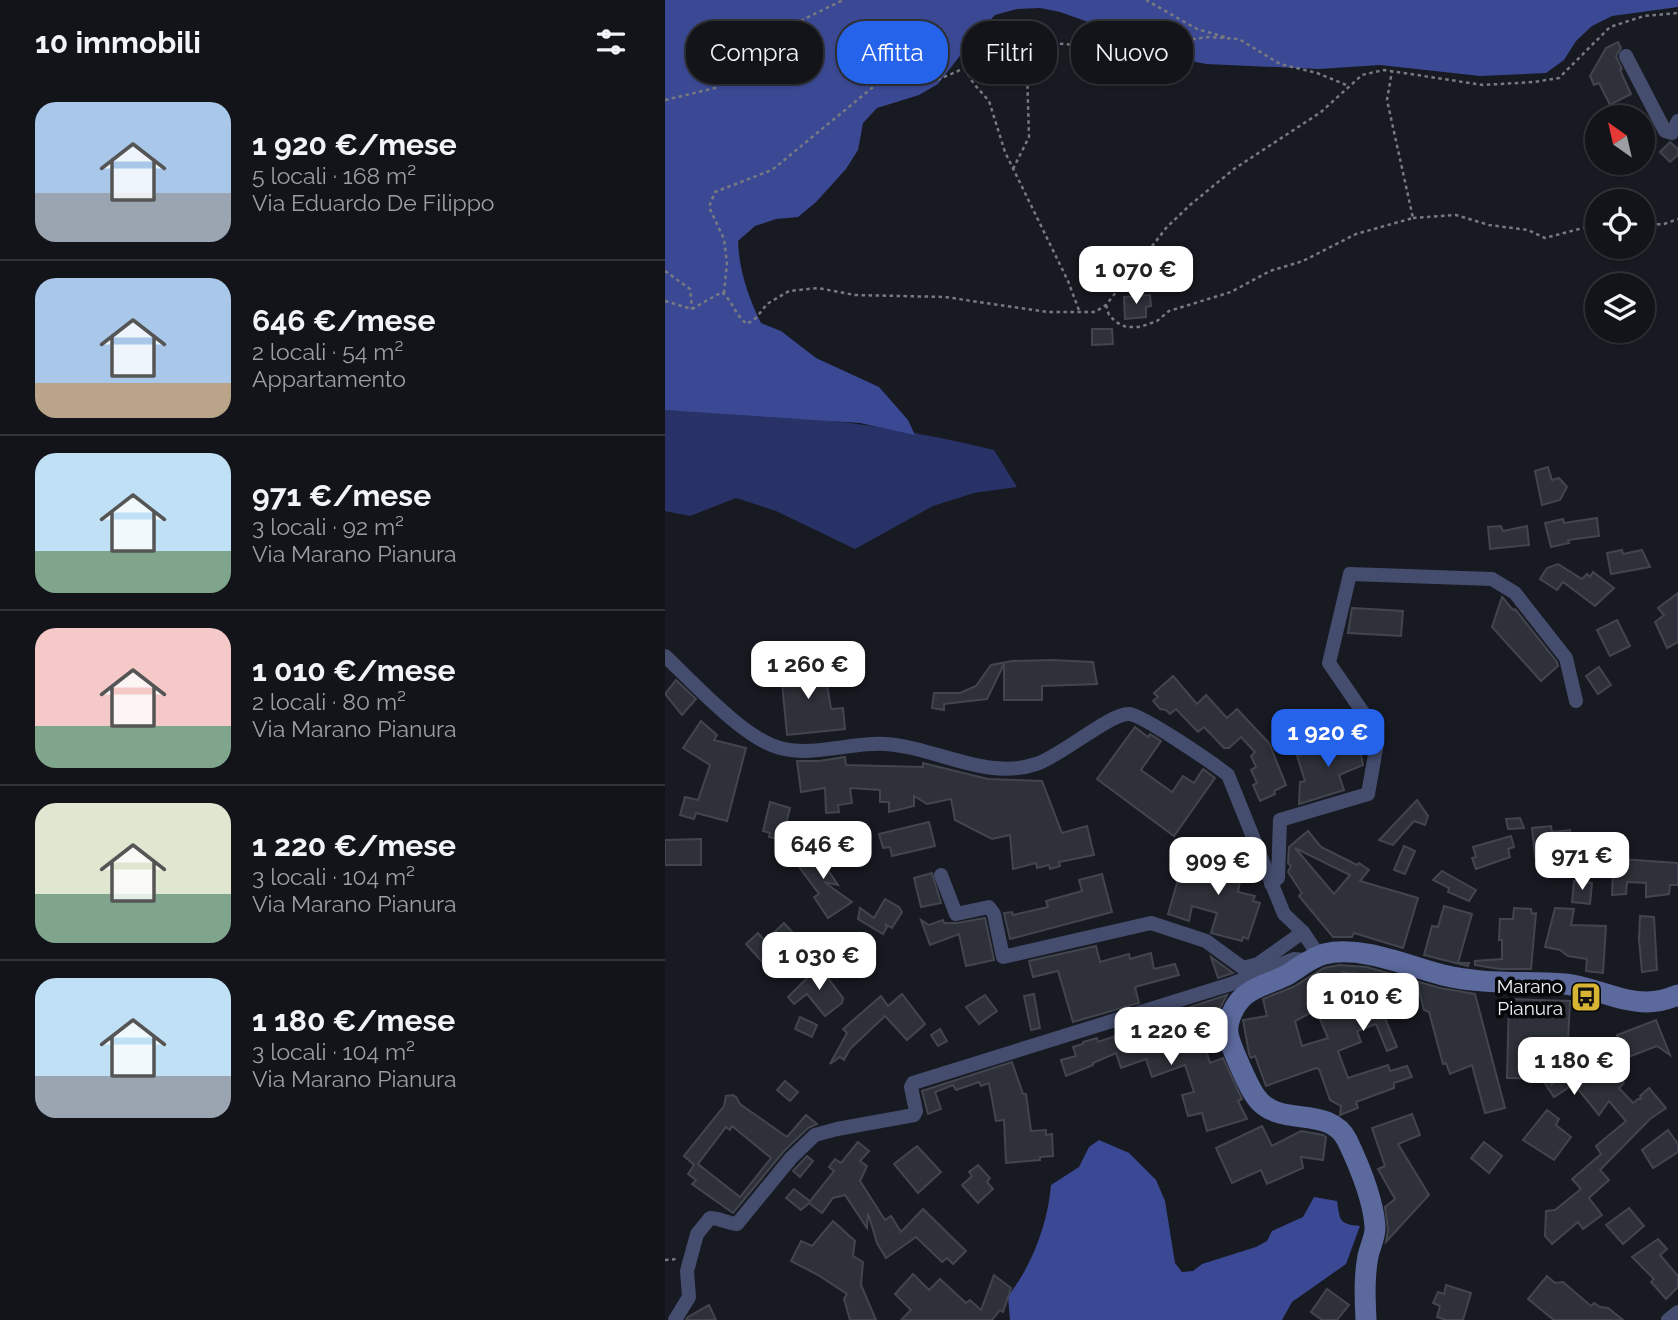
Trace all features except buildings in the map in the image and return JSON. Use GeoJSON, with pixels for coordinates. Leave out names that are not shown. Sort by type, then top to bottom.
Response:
{"type":"FeatureCollection","features":[{"type":"Feature","properties":{"kind":"street"},"geometry":{"type":"LineString","coordinates":[[1626,56],[1665,131],[1672,132],[1678,121]]}},
{"type":"Feature","properties":{"kind":"street"},"geometry":{"type":"LineString","coordinates":[[1271,884],[1279,878],[1280,820],[1368,794],[1377,743],[1373,727],[1329,663],[1350,574],[1492,579],[1515,593],[1566,659],[1576,701]]}},
{"type":"Feature","properties":{"kind":"street"},"geometry":{"type":"LineString","coordinates":[[665,656],[716,704],[757,737],[779,748],[803,751],[886,744],[989,768],[1012,768],[1036,764],[1073,745],[1111,719],[1129,714],[1212,762],[1228,775],[1284,914],[1303,932],[1314,958]]}},
{"type":"Feature","properties":{"kind":"street"},"geometry":{"type":"LineString","coordinates":[[941,875],[956,914],[989,907],[994,914],[1003,957],[1151,923],[1206,942],[1243,968],[1258,964],[1303,932]]}},
{"type":"Feature","properties":{"kind":"street"},"geometry":{"type":"LineString","coordinates":[[675,1320],[689,1297],[687,1271],[701,1228],[710,1218],[737,1224],[792,1158],[815,1136],[837,1129],[914,1115],[916,1111],[911,1087],[913,1083],[1231,984],[1294,960],[1330,953],[1353,953],[1409,963],[1442,975],[1474,981],[1593,988],[1632,1001],[1650,1002],[1678,995]]}},
{"type":"Feature","properties":{"kind":"street"},"geometry":{"type":"LineString","coordinates":[[1314,958],[1244,995],[1234,1009],[1228,1034],[1256,1097],[1269,1111],[1327,1121],[1338,1127],[1346,1138],[1363,1178],[1376,1227],[1367,1258],[1364,1289],[1366,1320]]}},
{"type":"Feature","properties":{"kind":"street"},"geometry":{"type":"LineString","coordinates":[[1668,1320],[1678,1312]]}},
{"type":"Feature","properties":{"kind":"path"},"geometry":{"type":"LineString","coordinates":[[665,100],[715,88],[786,28],[843,0]]}},
{"type":"Feature","properties":{"kind":"path"},"geometry":{"type":"LineString","coordinates":[[1146,0],[1197,29],[1230,38]]}},
{"type":"Feature","properties":{"kind":"path"},"geometry":{"type":"LineString","coordinates":[[962,68],[937,80],[904,85],[878,83],[772,170],[715,192],[709,207],[724,239],[727,263],[724,293],[738,316],[747,324],[756,318],[767,304],[789,291],[818,288],[855,295],[945,297],[1047,312],[1095,313],[1107,305],[1167,227],[1190,205],[1251,157],[1321,113],[1362,75],[1384,70],[1483,85],[1559,78],[1609,27],[1644,16],[1678,13]]}},
{"type":"Feature","properties":{"kind":"path"},"geometry":{"type":"LineString","coordinates":[[1057,44],[1119,48],[1209,37],[1239,39],[1280,64],[1317,72],[1349,86]]}},
{"type":"Feature","properties":{"kind":"path"},"geometry":{"type":"LineString","coordinates":[[1392,71],[1387,100],[1413,218]]}},
{"type":"Feature","properties":{"kind":"path"},"geometry":{"type":"LineString","coordinates":[[974,84],[989,101],[1005,152],[1080,313]]}},
{"type":"Feature","properties":{"kind":"path"},"geometry":{"type":"LineString","coordinates":[[1013,169],[1029,137],[1027,84]]}},
{"type":"Feature","properties":{"kind":"path"},"geometry":{"type":"LineString","coordinates":[[1107,305],[1109,315],[1116,322],[1126,327],[1140,327],[1157,321],[1169,311],[1231,292],[1270,271],[1303,261],[1356,233],[1413,218],[1456,215],[1489,225],[1528,230],[1545,238],[1585,227]]}},
{"type":"Feature","properties":{"kind":"path"},"geometry":{"type":"LineString","coordinates":[[1655,225],[1664,225],[1678,219]]}},
{"type":"Feature","properties":{"kind":"path"},"geometry":{"type":"LineString","coordinates":[[665,271],[690,289],[692,309]]}},
{"type":"Feature","properties":{"kind":"path"},"geometry":{"type":"LineString","coordinates":[[665,301],[692,309],[724,293]]}},
{"type":"Feature","properties":{"kind":"shaded area"},"geometry":{"type":"Polygon","coordinates":[[[665,0],[1678,0],[1678,7],[1612,16],[1592,26],[1576,41],[1564,60],[1546,73],[1480,76],[1380,65],[1319,69],[1206,64],[1193,61],[1193,21],[1085,21],[1040,8],[1017,9],[995,15],[989,21],[962,21],[962,53],[948,71],[948,21],[837,21],[837,84],[938,84],[919,95],[877,108],[863,123],[858,150],[846,169],[816,202],[798,217],[776,219],[755,226],[738,241],[740,262],[745,283],[761,323],[781,331],[816,358],[879,387],[908,420],[915,435],[860,423],[665,410],[665,0]]]}},
{"type":"Feature","properties":{"kind":"shaded area"},"geometry":{"type":"Polygon","coordinates":[[[665,410],[789,416],[872,426],[954,441],[994,450],[1017,487],[974,493],[933,506],[855,549],[776,511],[736,498],[690,516],[665,511],[665,410]]]}},
{"type":"Feature","properties":{"kind":"shaded area"},"geometry":{"type":"Polygon","coordinates":[[[1099,1140],[1129,1153],[1156,1180],[1165,1201],[1175,1263],[1182,1272],[1193,1271],[1202,1264],[1267,1241],[1272,1231],[1303,1217],[1314,1197],[1337,1201],[1342,1220],[1360,1226],[1346,1264],[1292,1302],[1282,1320],[1010,1320],[1008,1296],[1017,1284],[1037,1243],[1051,1185],[1079,1167],[1089,1147],[1099,1140]]]}},
{"type":"Feature","properties":{"kind":"place","name":"Marano Pianura"},"geometry":{"type":"Point","coordinates":[1586,997]}}]}
